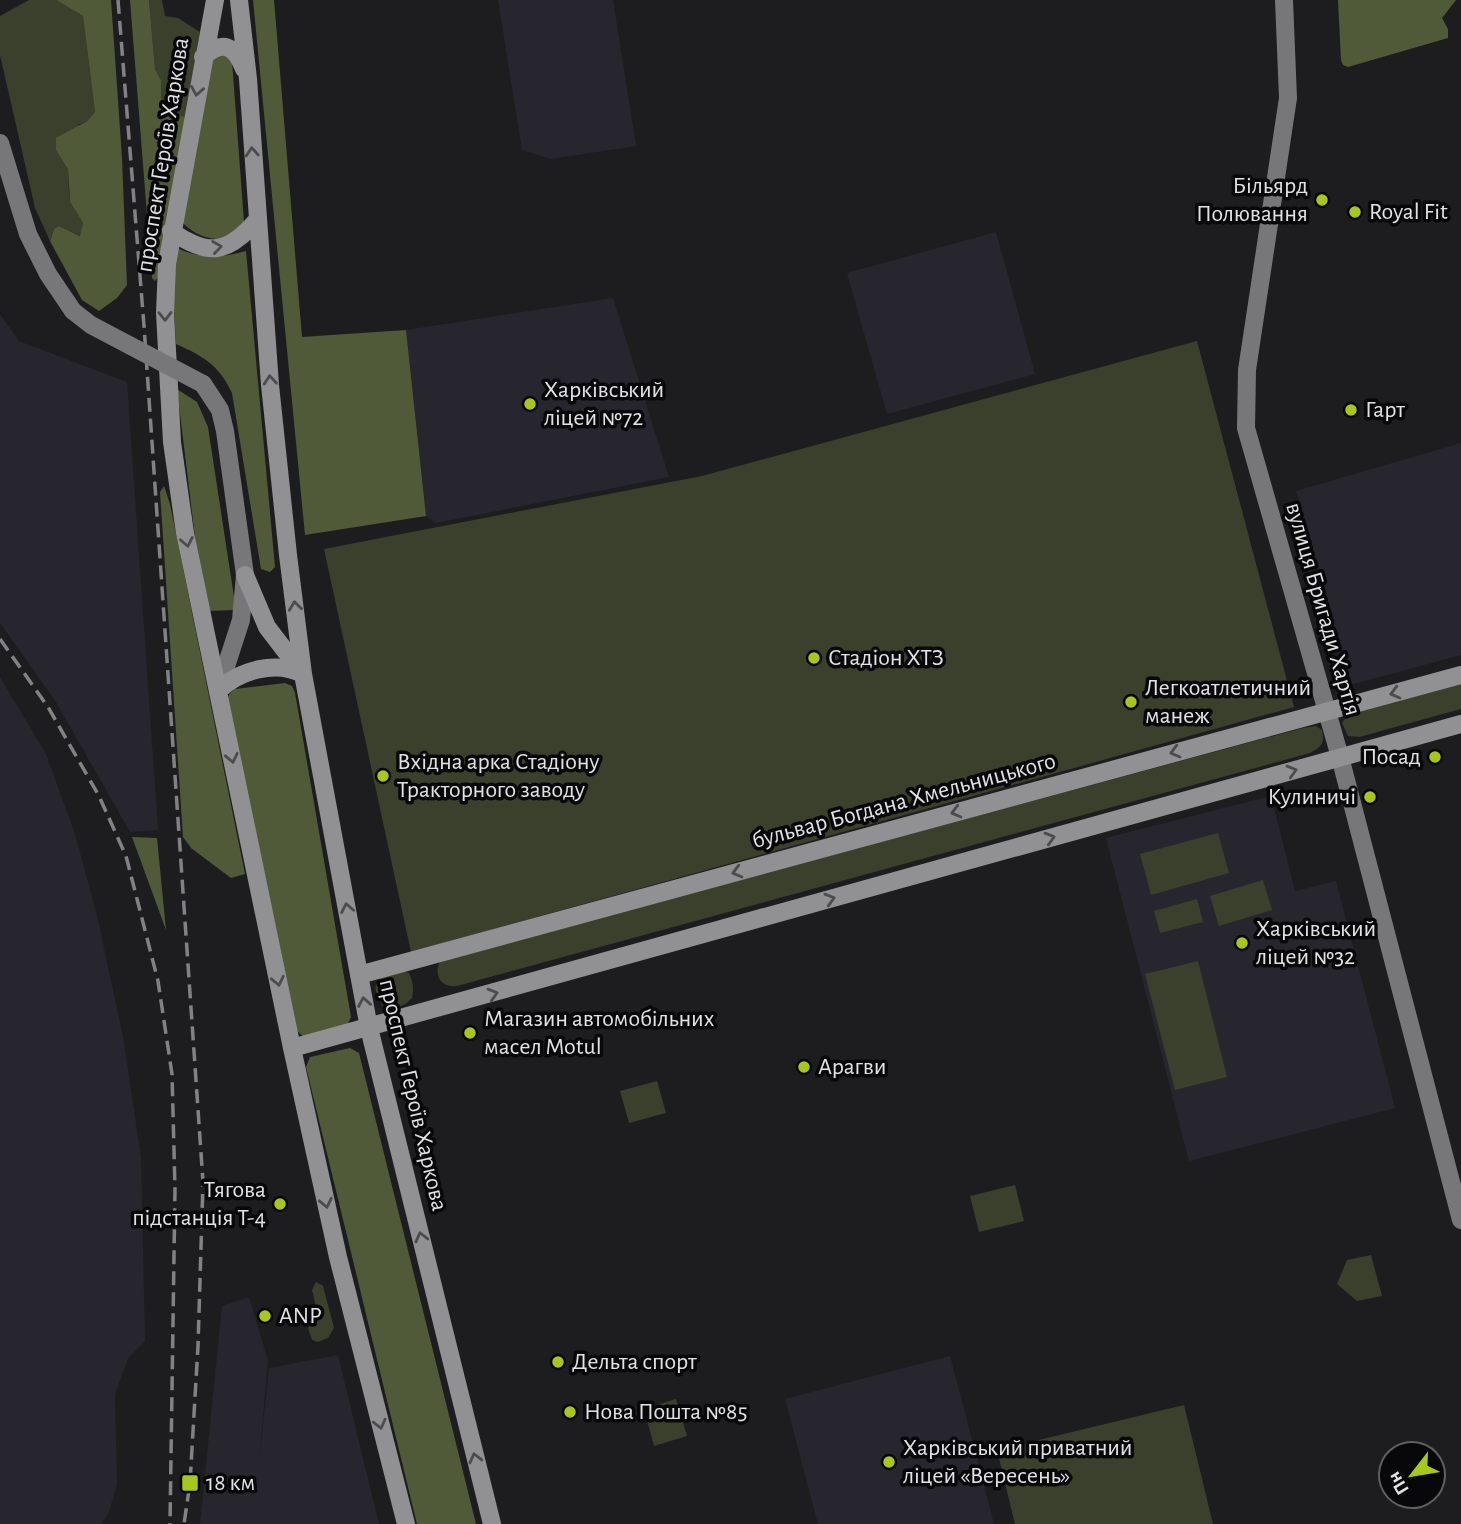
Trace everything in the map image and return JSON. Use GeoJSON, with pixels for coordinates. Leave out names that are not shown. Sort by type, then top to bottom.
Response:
{"type":"FeatureCollection","features":[{"type":"Feature","properties":{"kind":"main road","name":"проспект Героїв Харкова"},"geometry":{"type":"LineString","coordinates":[[215,0],[171,231],[164,313],[172,442],[185,533],[292,1048],[338,1257],[405,1524]]}},
{"type":"Feature","properties":{"kind":"main road","name":"проспект Героїв Харкова"},"geometry":{"type":"LineString","coordinates":[[239,0],[248,79],[257,220],[280,476],[303,674],[369,1028],[492,1524]]}},
{"type":"Feature","properties":{"kind":"main road"},"geometry":{"type":"LineString","coordinates":[[203,57],[216,47],[229,47],[235,51],[248,79]]}},
{"type":"Feature","properties":{"kind":"main road"},"geometry":{"type":"LineString","coordinates":[[171,231],[202,248],[214,249],[226,247],[238,240],[257,220]]}},
{"type":"Feature","properties":{"kind":"main road"},"geometry":{"type":"LineString","coordinates":[[246,575],[267,627],[303,674]]}},
{"type":"Feature","properties":{"kind":"main road"},"geometry":{"type":"LineString","coordinates":[[218,691],[237,676],[265,669],[291,668],[303,674]]}},
{"type":"Feature","properties":{"kind":"main road","name":"бульвар Богдана Хмельницького"},"geometry":{"type":"LineString","coordinates":[[359,975],[1461,675]]}},
{"type":"Feature","properties":{"kind":"main road"},"geometry":{"type":"LineString","coordinates":[[292,1048],[1461,724]]}},
{"type":"Feature","properties":{"kind":"street","name":"вулиця Бригади Хартія"},"geometry":{"type":"LineString","coordinates":[[1284,0],[1288,98],[1247,370],[1246,428],[1340,757],[1461,1220]]}},
{"type":"Feature","properties":{"kind":"street"},"geometry":{"type":"LineString","coordinates":[[0,143],[28,234],[48,274],[73,311],[91,325],[203,384],[220,410],[246,575],[241,620],[218,691]]}},
{"type":"Feature","properties":{"kind":"shaded area"},"geometry":{"type":"Polygon","coordinates":[[[498,0],[613,0],[636,146],[551,159],[522,150],[498,0]]]}},
{"type":"Feature","properties":{"kind":"shaded area"},"geometry":{"type":"Polygon","coordinates":[[[996,232],[1035,374],[887,414],[847,273],[996,232]]]}},
{"type":"Feature","properties":{"kind":"shaded area","name":"Харківський ліцей №72"},"geometry":{"type":"Polygon","coordinates":[[[613,298],[669,477],[436,523],[426,516],[406,330],[613,298]]]}},
{"type":"Feature","properties":{"kind":"shaded area"},"geometry":{"type":"Polygon","coordinates":[[[0,314],[19,341],[127,382],[158,830],[130,832],[56,702],[0,623],[0,314]]]}},
{"type":"Feature","properties":{"kind":"shaded area"},"geometry":{"type":"Polygon","coordinates":[[[1461,443],[1461,655],[1350,685],[1296,491],[1461,443]]]}},
{"type":"Feature","properties":{"kind":"shaded area"},"geometry":{"type":"Polygon","coordinates":[[[0,677],[46,754],[75,834],[98,920],[123,1037],[141,1157],[145,1341],[128,1358],[115,1395],[117,1483],[109,1512],[101,1524],[0,1524],[0,677]]]}},
{"type":"Feature","properties":{"kind":"shaded area","name":"Харківський ліцей №32"},"geometry":{"type":"Polygon","coordinates":[[[1271,796],[1295,891],[1336,881],[1395,1108],[1189,1161],[1106,838],[1271,796]]]}},
{"type":"Feature","properties":{"kind":"shaded area"},"geometry":{"type":"Polygon","coordinates":[[[249,1297],[268,1361],[259,1463],[269,1368],[338,1355],[379,1524],[200,1524],[222,1306],[249,1297]]]}},
{"type":"Feature","properties":{"kind":"shaded area","name":"Харківський приватний ліцей «Вересень»"},"geometry":{"type":"Polygon","coordinates":[[[950,1356],[994,1524],[818,1524],[785,1399],[950,1356]]]}},
{"type":"Feature","properties":{"kind":"green space"},"geometry":{"type":"Polygon","coordinates":[[[29,0],[56,0],[83,16],[95,112],[87,121],[78,125],[68,169],[70,202],[83,223],[81,236],[59,226],[54,229],[50,241],[35,208],[0,55],[0,16],[29,0]]]}},
{"type":"Feature","properties":{"kind":"green space"},"geometry":{"type":"Polygon","coordinates":[[[56,0],[111,0],[122,158],[127,285],[117,298],[99,311],[82,300],[50,241],[54,229],[59,226],[80,236],[83,223],[70,202],[68,169],[56,150],[56,138],[87,121],[95,112],[83,16],[56,0]]]}},
{"type":"Feature","properties":{"kind":"green space"},"geometry":{"type":"Polygon","coordinates":[[[130,0],[149,0],[155,69],[161,80],[162,111],[185,117],[158,277],[155,281],[152,278],[130,0]]]}},
{"type":"Feature","properties":{"kind":"green space"},"geometry":{"type":"Polygon","coordinates":[[[149,0],[162,0],[165,16],[178,18],[200,32],[185,117],[162,111],[161,80],[155,69],[149,0]]]}},
{"type":"Feature","properties":{"kind":"green space"},"geometry":{"type":"Polygon","coordinates":[[[253,0],[274,0],[302,337],[406,330],[426,516],[305,535],[253,0]]]}},
{"type":"Feature","properties":{"kind":"green space"},"geometry":{"type":"Polygon","coordinates":[[[1338,0],[1456,0],[1442,18],[1448,29],[1448,38],[1348,67],[1343,65],[1341,60],[1338,0]]]}},
{"type":"Feature","properties":{"kind":"green space"},"geometry":{"type":"Polygon","coordinates":[[[223,52],[232,61],[244,222],[231,236],[214,239],[196,233],[181,221],[210,58],[223,52]]]}},
{"type":"Feature","properties":{"kind":"green space"},"geometry":{"type":"Polygon","coordinates":[[[177,248],[211,256],[246,251],[275,567],[270,572],[261,569],[232,393],[216,368],[176,344],[172,279],[177,248]]]}},
{"type":"Feature","properties":{"kind":"green space","name":"Стадіон ХТЗ"},"geometry":{"type":"Polygon","coordinates":[[[1197,341],[1294,707],[411,952],[324,549],[702,476],[1197,341]]]}},
{"type":"Feature","properties":{"kind":"green space"},"geometry":{"type":"Polygon","coordinates":[[[177,389],[197,402],[208,427],[236,610],[204,611],[177,389]]]}},
{"type":"Feature","properties":{"kind":"green space"},"geometry":{"type":"Polygon","coordinates":[[[164,486],[170,504],[245,874],[231,878],[191,848],[183,837],[160,492],[164,486]]]}},
{"type":"Feature","properties":{"kind":"green space"},"geometry":{"type":"Polygon","coordinates":[[[1461,681],[1461,709],[1359,737],[1348,736],[1342,723],[1348,714],[1461,681]]]}},
{"type":"Feature","properties":{"kind":"green space"},"geometry":{"type":"Polygon","coordinates":[[[285,683],[292,686],[295,693],[351,1017],[347,1026],[307,1040],[295,1029],[226,701],[235,689],[285,683]]]}},
{"type":"Feature","properties":{"kind":"green space"},"geometry":{"type":"Polygon","coordinates":[[[1316,726],[1322,730],[1323,741],[1320,747],[1310,753],[457,986],[440,981],[439,963],[447,959],[1316,726]]]}},
{"type":"Feature","properties":{"kind":"green space"},"geometry":{"type":"Polygon","coordinates":[[[1218,833],[1229,873],[1151,895],[1140,854],[1218,833]]]}},
{"type":"Feature","properties":{"kind":"green space"},"geometry":{"type":"Polygon","coordinates":[[[132,837],[157,838],[166,930],[132,837]]]}},
{"type":"Feature","properties":{"kind":"green space"},"geometry":{"type":"Polygon","coordinates":[[[1263,880],[1272,910],[1219,926],[1210,896],[1263,880]]]}},
{"type":"Feature","properties":{"kind":"green space"},"geometry":{"type":"Polygon","coordinates":[[[1197,899],[1203,922],[1160,933],[1154,911],[1197,899]]]}},
{"type":"Feature","properties":{"kind":"green space"},"geometry":{"type":"Polygon","coordinates":[[[1198,961],[1227,1077],[1175,1090],[1145,974],[1198,961]]]}},
{"type":"Feature","properties":{"kind":"green space"},"geometry":{"type":"Polygon","coordinates":[[[401,970],[409,973],[413,988],[412,998],[399,1007],[383,1007],[376,992],[377,982],[386,975],[401,970]]]}},
{"type":"Feature","properties":{"kind":"green space"},"geometry":{"type":"Polygon","coordinates":[[[350,1048],[359,1053],[476,1524],[417,1524],[306,1067],[310,1057],[350,1048]]]}},
{"type":"Feature","properties":{"kind":"green space"},"geometry":{"type":"Polygon","coordinates":[[[657,1081],[666,1113],[629,1123],[620,1091],[657,1081]]]}},
{"type":"Feature","properties":{"kind":"green space"},"geometry":{"type":"Polygon","coordinates":[[[1015,1185],[1024,1221],[979,1232],[970,1196],[1015,1185]]]}},
{"type":"Feature","properties":{"kind":"green space"},"geometry":{"type":"Polygon","coordinates":[[[1371,1255],[1382,1296],[1357,1301],[1337,1284],[1347,1260],[1371,1255]]]}},
{"type":"Feature","properties":{"kind":"green space"},"geometry":{"type":"Polygon","coordinates":[[[316,1282],[323,1286],[334,1328],[328,1338],[318,1342],[312,1340],[308,1328],[317,1310],[312,1290],[316,1282]]]}},
{"type":"Feature","properties":{"kind":"green space"},"geometry":{"type":"Polygon","coordinates":[[[676,1399],[687,1436],[654,1446],[644,1409],[676,1399]]]}},
{"type":"Feature","properties":{"kind":"green space"},"geometry":{"type":"Polygon","coordinates":[[[1184,1405],[1213,1524],[1015,1524],[997,1450],[1184,1405]]]}},
{"type":"Feature","properties":{"kind":"railway"},"geometry":{"type":"LineString","coordinates":[[118,0],[144,326],[203,1182],[198,1346],[190,1483],[184,1524]]}},
{"type":"Feature","properties":{"kind":"railway"},"geometry":{"type":"LineString","coordinates":[[0,639],[48,707],[99,796],[126,856],[158,981],[172,1074],[175,1189],[170,1524]]}},
{"type":"Feature","properties":{"kind":"place","name":"Більярд Полювання"},"geometry":{"type":"Point","coordinates":[1322,200]}},
{"type":"Feature","properties":{"kind":"place","name":"Royal Fit"},"geometry":{"type":"Point","coordinates":[1355,212]}},
{"type":"Feature","properties":{"kind":"place","name":"Харківський ліцей №72"},"geometry":{"type":"Point","coordinates":[530,404]}},
{"type":"Feature","properties":{"kind":"place","name":"Гарт"},"geometry":{"type":"Point","coordinates":[1351,410]}},
{"type":"Feature","properties":{"kind":"place","name":"Стадіон ХТЗ"},"geometry":{"type":"Point","coordinates":[814,658]}},
{"type":"Feature","properties":{"kind":"place","name":"Легкоатлетичний манеж"},"geometry":{"type":"Point","coordinates":[1131,702]}},
{"type":"Feature","properties":{"kind":"place","name":"Посад"},"geometry":{"type":"Point","coordinates":[1435,757]}},
{"type":"Feature","properties":{"kind":"place","name":"Вхідна арка Стадіону Тракторного заводу"},"geometry":{"type":"Point","coordinates":[383,776]}},
{"type":"Feature","properties":{"kind":"place","name":"Кулиничі"},"geometry":{"type":"Point","coordinates":[1370,797]}},
{"type":"Feature","properties":{"kind":"place","name":"Харківський ліцей №32"},"geometry":{"type":"Point","coordinates":[1242,943]}},
{"type":"Feature","properties":{"kind":"place","name":"Магазин автомобільних масел Motul"},"geometry":{"type":"Point","coordinates":[470,1033]}},
{"type":"Feature","properties":{"kind":"place","name":"Арагви"},"geometry":{"type":"Point","coordinates":[804,1067]}},
{"type":"Feature","properties":{"kind":"place","name":"Тягова підстанція Т-4"},"geometry":{"type":"Point","coordinates":[280,1204]}},
{"type":"Feature","properties":{"kind":"place","name":"ANP"},"geometry":{"type":"Point","coordinates":[265,1316]}},
{"type":"Feature","properties":{"kind":"place","name":"Дельта спорт"},"geometry":{"type":"Point","coordinates":[558,1362]}},
{"type":"Feature","properties":{"kind":"place","name":"Нова Пошта №85"},"geometry":{"type":"Point","coordinates":[570,1412]}},
{"type":"Feature","properties":{"kind":"place","name":"Харківський приватний ліцей «Вересень»"},"geometry":{"type":"Point","coordinates":[889,1462]}},
{"type":"Feature","properties":{"kind":"place","name":"18 км"},"geometry":{"type":"Point","coordinates":[190,1483]}}]}
